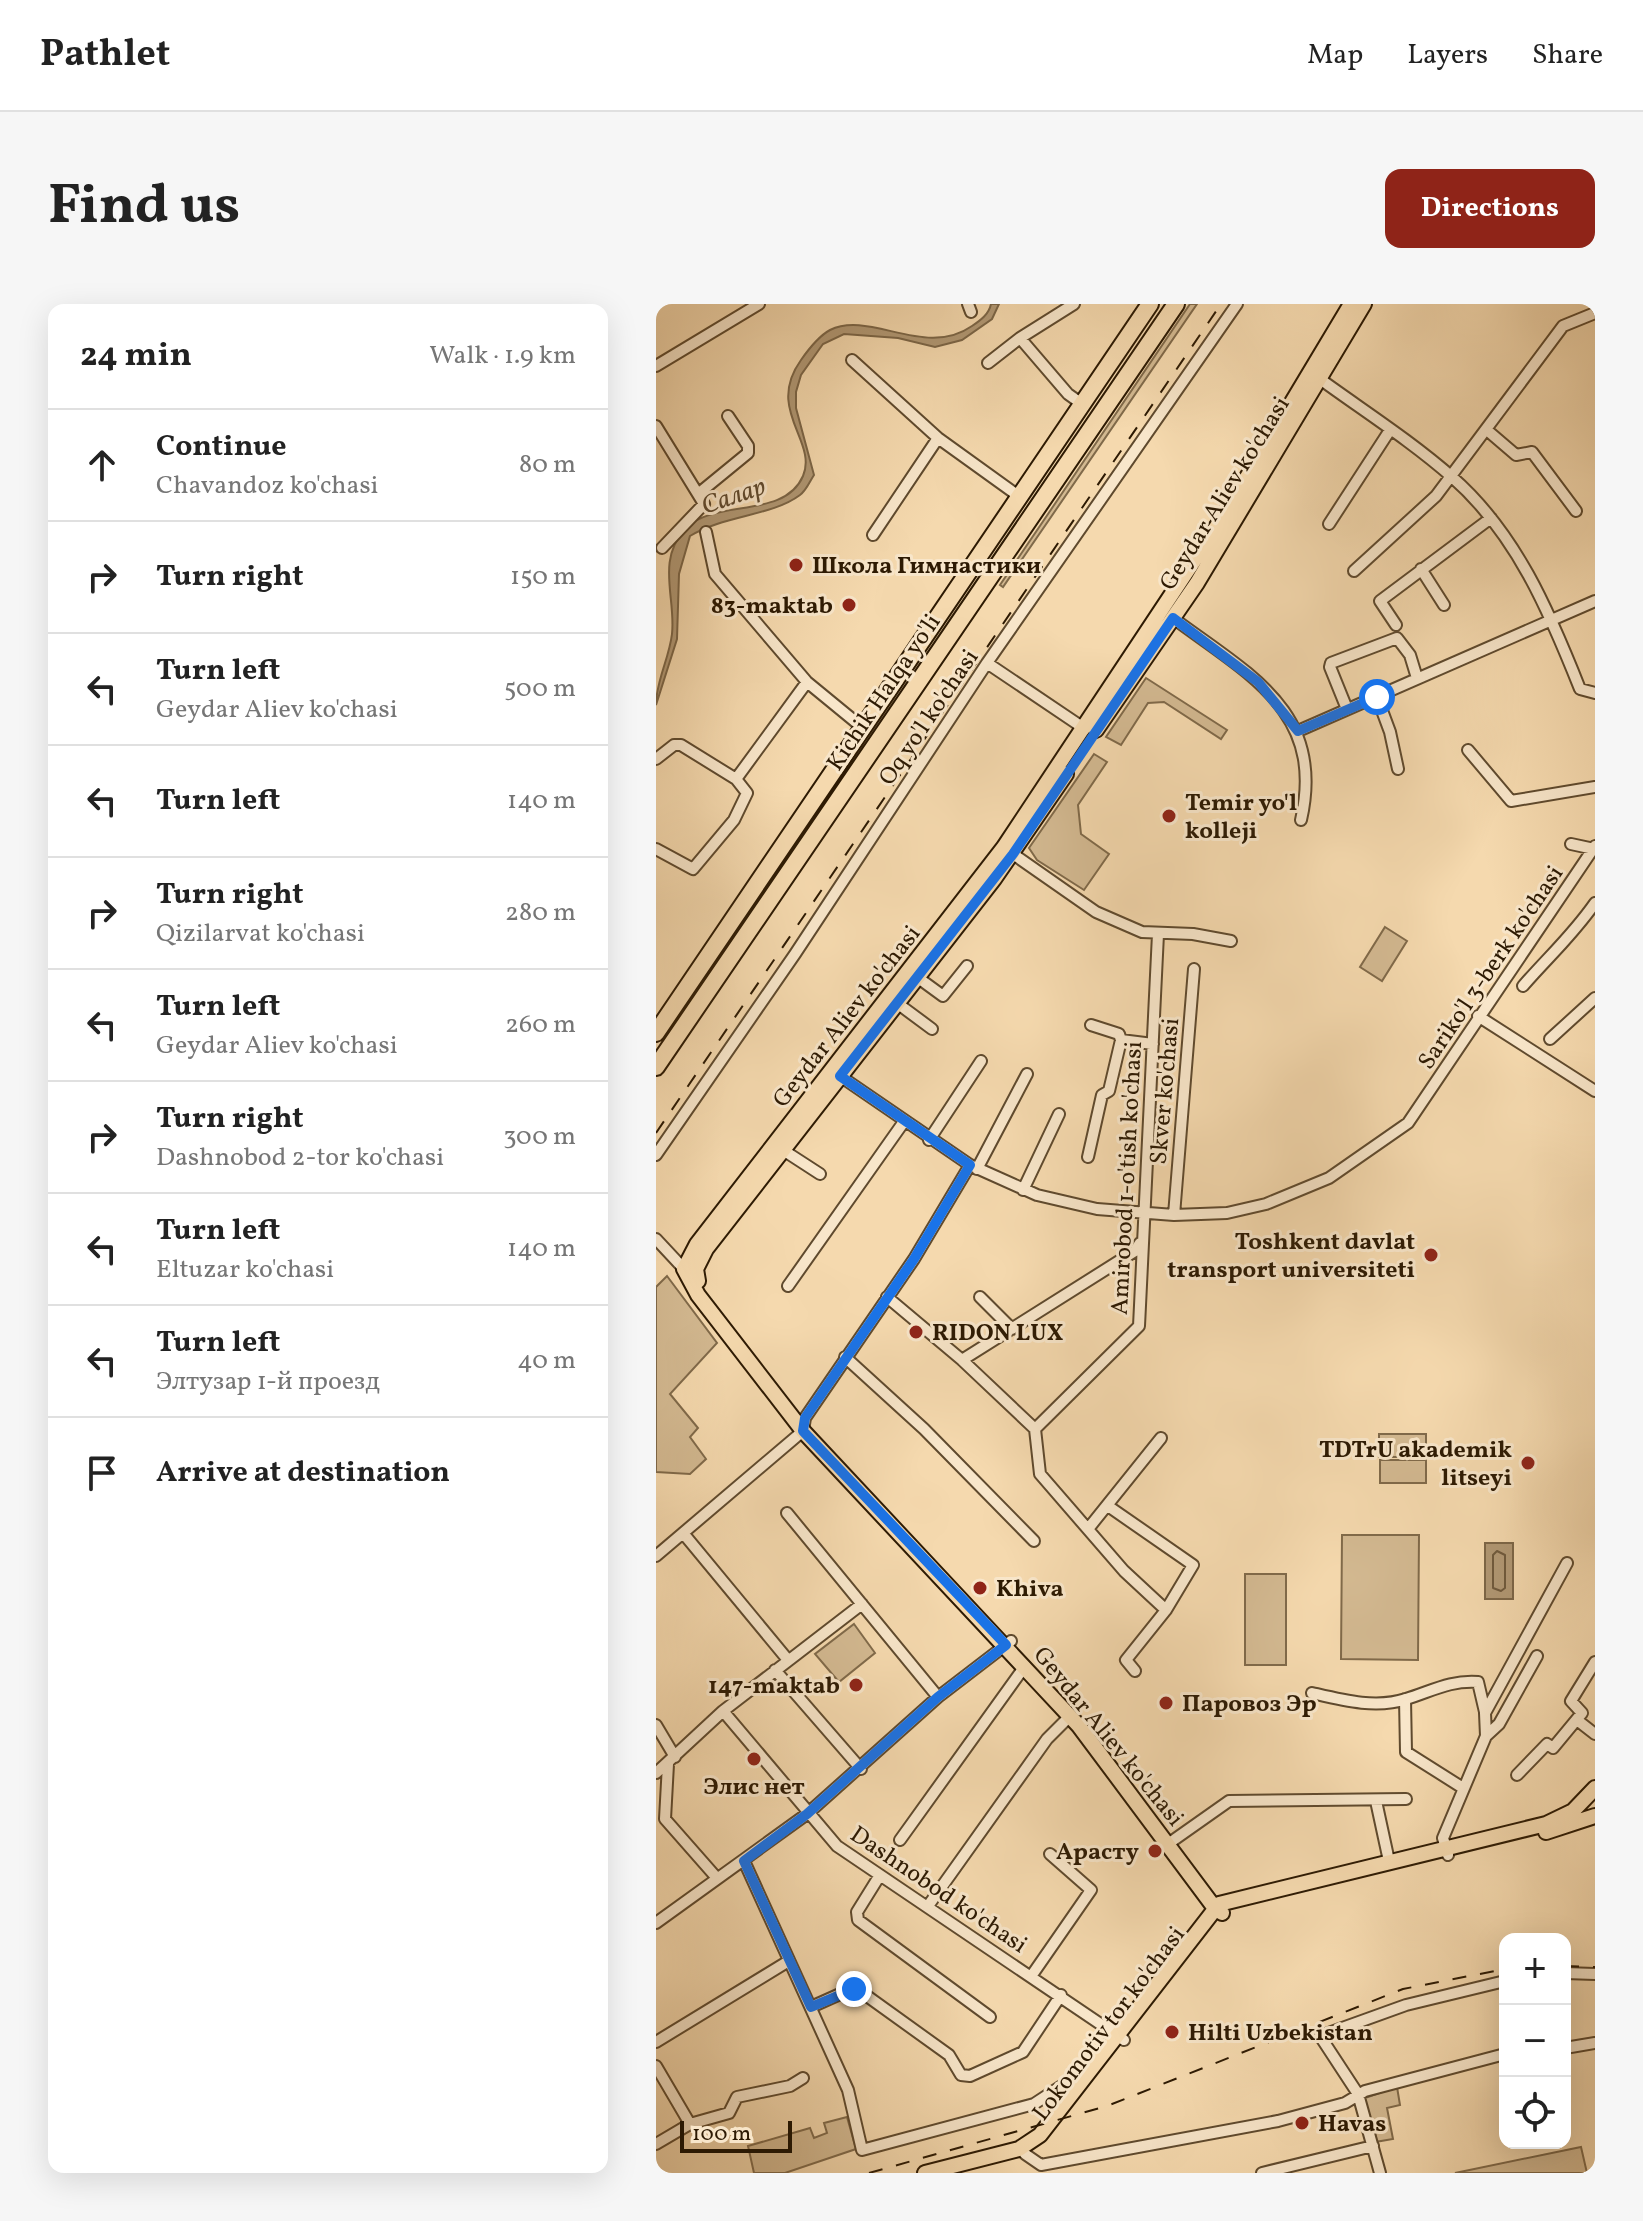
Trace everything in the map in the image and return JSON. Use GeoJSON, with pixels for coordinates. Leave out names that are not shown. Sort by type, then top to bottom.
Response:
{"type":"FeatureCollection","features":[{"type":"Feature","properties":{"kind":"highway","name":"Kichik Halqa yo'li"},"geometry":{"type":"LineString","coordinates":[[656,1033],[1150,304]]}},
{"type":"Feature","properties":{"kind":"highway","name":"Kichik Halqa yo'li"},"geometry":{"type":"LineString","coordinates":[[656,1067],[1176,304]]}},
{"type":"Feature","properties":{"kind":"highway"},"geometry":{"type":"LineString","coordinates":[[1137,323],[1156,335]]}},
{"type":"Feature","properties":{"kind":"main road","name":"Geydar Aliev ko'chasi"},"geometry":{"type":"LineString","coordinates":[[1315,376],[1351,304]]}},
{"type":"Feature","properties":{"kind":"main road","name":"Geydar Aliev ko'chasi"},"geometry":{"type":"LineString","coordinates":[[684,1269],[697,1244],[783,1150],[836,1074],[897,1003],[1008,850],[1168,615],[1315,376],[1364,304]]}},
{"type":"Feature","properties":{"kind":"main road","name":"Geydar Aliev ko'chasi"},"geometry":{"type":"LineString","coordinates":[[698,1281],[696,1269],[701,1256],[745,1190],[1008,850]]}},
{"type":"Feature","properties":{"kind":"main road","name":"Geydar Aliev ko'chasi"},"geometry":{"type":"LineString","coordinates":[[684,1269],[698,1281],[804,1426]]}},
{"type":"Feature","properties":{"kind":"main road","name":"Geydar Aliev ko'chasi"},"geometry":{"type":"LineString","coordinates":[[684,1269],[698,1295],[804,1426],[1078,1721],[1219,1908]]}},
{"type":"Feature","properties":{"kind":"main road","name":"Geydar Aliev ko'chasi"},"geometry":{"type":"LineString","coordinates":[[1008,1643],[1025,1666],[1078,1721]]}},
{"type":"Feature","properties":{"kind":"main road"},"geometry":{"type":"LineString","coordinates":[[1219,1908],[1240,1906],[1546,1824],[1573,1811],[1594,1790]]}},
{"type":"Feature","properties":{"kind":"main road"},"geometry":{"type":"LineString","coordinates":[[1219,1908],[1389,1861],[1447,1851],[1595,1816]]}},
{"type":"Feature","properties":{"kind":"main road","name":"Lokomotiv tor ko'chasi"},"geometry":{"type":"LineString","coordinates":[[1022,2152],[1048,2138],[1219,1908]]}},
{"type":"Feature","properties":{"kind":"main road","name":"Lokomotiv tor ko'chasi"},"geometry":{"type":"LineString","coordinates":[[1022,2152],[1040,2135],[1121,2038]]}},
{"type":"Feature","properties":{"kind":"main road"},"geometry":{"type":"LineString","coordinates":[[925,2173],[1022,2152]]}},
{"type":"Feature","properties":{"kind":"street"},"geometry":{"type":"LineString","coordinates":[[656,366],[759,304]]}},
{"type":"Feature","properties":{"kind":"street"},"geometry":{"type":"LineString","coordinates":[[988,363],[1020,338],[1074,304]]}},
{"type":"Feature","properties":{"kind":"street","name":"Oq yo'l ko'chasi"},"geometry":{"type":"LineString","coordinates":[[656,1155],[795,954],[987,663],[1237,304]]}},
{"type":"Feature","properties":{"kind":"street"},"geometry":{"type":"LineString","coordinates":[[1354,571],[1436,496],[1488,431],[1563,326],[1595,313]]}},
{"type":"Feature","properties":{"kind":"street"},"geometry":{"type":"LineString","coordinates":[[1020,338],[1068,394],[1082,404]]}},
{"type":"Feature","properties":{"kind":"street"},"geometry":{"type":"LineString","coordinates":[[852,360],[938,438],[1020,497]]}},
{"type":"Feature","properties":{"kind":"street"},"geometry":{"type":"LineString","coordinates":[[1315,376],[1452,477],[1491,518],[1510,542],[1552,619],[1580,689],[1595,693]]}},
{"type":"Feature","properties":{"kind":"street"},"geometry":{"type":"LineString","coordinates":[[698,494],[748,453],[748,446],[728,416]]}},
{"type":"Feature","properties":{"kind":"street"},"geometry":{"type":"LineString","coordinates":[[656,426],[704,504],[662,548]]}},
{"type":"Feature","properties":{"kind":"street"},"geometry":{"type":"LineString","coordinates":[[1329,524],[1390,430]]}},
{"type":"Feature","properties":{"kind":"street"},"geometry":{"type":"LineString","coordinates":[[1488,431],[1516,455],[1532,452],[1576,511]]}},
{"type":"Feature","properties":{"kind":"street"},"geometry":{"type":"LineString","coordinates":[[873,535],[938,438]]}},
{"type":"Feature","properties":{"kind":"street"},"geometry":{"type":"LineString","coordinates":[[1396,625],[1379,602],[1491,518]]}},
{"type":"Feature","properties":{"kind":"street"},"geometry":{"type":"LineString","coordinates":[[706,532],[715,574],[807,682],[863,728]]}},
{"type":"Feature","properties":{"kind":"street"},"geometry":{"type":"LineString","coordinates":[[1421,569],[1444,605]]}},
{"type":"Feature","properties":{"kind":"street"},"geometry":{"type":"LineString","coordinates":[[1298,731],[1595,601]]}},
{"type":"Feature","properties":{"kind":"street"},"geometry":{"type":"LineString","coordinates":[[1168,615],[1258,682],[1298,731],[1307,770],[1301,820]]}},
{"type":"Feature","properties":{"kind":"street"},"geometry":{"type":"LineString","coordinates":[[1347,709],[1331,663],[1397,638],[1410,655],[1417,678]]}},
{"type":"Feature","properties":{"kind":"street"},"geometry":{"type":"LineString","coordinates":[[987,663],[1089,732]]}},
{"type":"Feature","properties":{"kind":"street"},"geometry":{"type":"LineString","coordinates":[[736,779],[807,682]]}},
{"type":"Feature","properties":{"kind":"street"},"geometry":{"type":"LineString","coordinates":[[1377,697],[1390,732],[1398,769]]}},
{"type":"Feature","properties":{"kind":"street"},"geometry":{"type":"LineString","coordinates":[[656,759],[674,745],[681,745],[736,779],[747,793],[734,820],[693,869],[656,849]]}},
{"type":"Feature","properties":{"kind":"street"},"geometry":{"type":"LineString","coordinates":[[1468,750],[1511,801],[1595,787]]}},
{"type":"Feature","properties":{"kind":"street"},"geometry":{"type":"LineString","coordinates":[[1571,844],[1594,848]]}},
{"type":"Feature","properties":{"kind":"street","name":"Sariko'l 3-berk ko'chasi"},"geometry":{"type":"LineString","coordinates":[[836,1074],[929,1140],[973,1167],[1023,1190],[1082,1206],[1142,1213],[1174,1215],[1240,1211],[1304,1190],[1342,1170],[1393,1136],[1417,1111],[1478,1016],[1594,848]]}},
{"type":"Feature","properties":{"kind":"street"},"geometry":{"type":"LineString","coordinates":[[1008,850],[1096,912],[1142,932],[1193,934],[1231,941]]}},
{"type":"Feature","properties":{"kind":"street"},"geometry":{"type":"LineString","coordinates":[[1523,986],[1546,959],[1565,945],[1595,903]]}},
{"type":"Feature","properties":{"kind":"street","name":"Amirobod 1-o'tish ko'chasi"},"geometry":{"type":"LineString","coordinates":[[1035,1429],[1139,1328],[1144,1257],[1140,1243],[1158,934]]}},
{"type":"Feature","properties":{"kind":"street"},"geometry":{"type":"LineString","coordinates":[[917,977],[943,996],[967,966]]}},
{"type":"Feature","properties":{"kind":"street","name":"Skver ko'chasi"},"geometry":{"type":"LineString","coordinates":[[1174,1215],[1194,969]]}},
{"type":"Feature","properties":{"kind":"street"},"geometry":{"type":"LineString","coordinates":[[1550,1039],[1595,998]]}},
{"type":"Feature","properties":{"kind":"street"},"geometry":{"type":"LineString","coordinates":[[897,1003],[932,1029]]}},
{"type":"Feature","properties":{"kind":"street"},"geometry":{"type":"LineString","coordinates":[[1478,1016],[1595,1091]]}},
{"type":"Feature","properties":{"kind":"street"},"geometry":{"type":"LineString","coordinates":[[1088,1157],[1102,1095],[1109,1091],[1121,1040],[1119,1034],[1091,1025]]}},
{"type":"Feature","properties":{"kind":"street"},"geometry":{"type":"LineString","coordinates":[[1121,1040],[1153,1044]]}},
{"type":"Feature","properties":{"kind":"street"},"geometry":{"type":"LineString","coordinates":[[929,1140],[981,1061]]}},
{"type":"Feature","properties":{"kind":"street"},"geometry":{"type":"LineString","coordinates":[[656,1556],[804,1426],[845,1357],[914,1259],[973,1167],[1027,1074]]}},
{"type":"Feature","properties":{"kind":"street"},"geometry":{"type":"LineString","coordinates":[[1023,1190],[1059,1114]]}},
{"type":"Feature","properties":{"kind":"street"},"geometry":{"type":"LineString","coordinates":[[788,1286],[903,1123]]}},
{"type":"Feature","properties":{"kind":"street"},"geometry":{"type":"LineString","coordinates":[[783,1150],[820,1174]]}},
{"type":"Feature","properties":{"kind":"street","name":"Geydar Aliev ko'chasi"},"geometry":{"type":"LineString","coordinates":[[656,1239],[684,1269]]}},
{"type":"Feature","properties":{"kind":"street"},"geometry":{"type":"LineString","coordinates":[[962,1360],[1135,1251],[1140,1243]]}},
{"type":"Feature","properties":{"kind":"street"},"geometry":{"type":"LineString","coordinates":[[887,1297],[962,1360],[1035,1429],[1040,1474],[1124,1571],[1166,1610]]}},
{"type":"Feature","properties":{"kind":"street"},"geometry":{"type":"LineString","coordinates":[[980,1297],[1012,1329]]}},
{"type":"Feature","properties":{"kind":"street"},"geometry":{"type":"LineString","coordinates":[[845,1357],[924,1429],[1034,1541]]}},
{"type":"Feature","properties":{"kind":"street"},"geometry":{"type":"LineString","coordinates":[[1088,1529],[1161,1438]]}},
{"type":"Feature","properties":{"kind":"street"},"geometry":{"type":"LineString","coordinates":[[1108,1506],[1191,1561],[1192,1569],[1166,1610],[1126,1660],[1135,1671]]}},
{"type":"Feature","properties":{"kind":"street"},"geometry":{"type":"LineString","coordinates":[[787,1513],[938,1697]]}},
{"type":"Feature","properties":{"kind":"street"},"geometry":{"type":"LineString","coordinates":[[683,1533],[788,1660]]}},
{"type":"Feature","properties":{"kind":"street"},"geometry":{"type":"LineString","coordinates":[[1485,1713],[1567,1563]]}},
{"type":"Feature","properties":{"kind":"street"},"geometry":{"type":"LineString","coordinates":[[656,1773],[723,1711],[862,1604]]}},
{"type":"Feature","properties":{"kind":"street"},"geometry":{"type":"LineString","coordinates":[[656,1923],[807,1814],[861,1769],[938,1697],[1008,1643]]}},
{"type":"Feature","properties":{"kind":"street"},"geometry":{"type":"LineString","coordinates":[[1447,1851],[1443,1838],[1486,1736],[1499,1724],[1537,1656]]}},
{"type":"Feature","properties":{"kind":"street"},"geometry":{"type":"LineString","coordinates":[[1517,1775],[1547,1744],[1553,1748],[1582,1713],[1571,1701],[1595,1662]]}},
{"type":"Feature","properties":{"kind":"street"},"geometry":{"type":"LineString","coordinates":[[900,1840],[1025,1666]]}},
{"type":"Feature","properties":{"kind":"street"},"geometry":{"type":"LineString","coordinates":[[775,1670],[861,1769]]}},
{"type":"Feature","properties":{"kind":"street"},"geometry":{"type":"LineString","coordinates":[[1312,1693],[1350,1702],[1405,1699],[1456,1681],[1478,1682],[1486,1736]]}},
{"type":"Feature","properties":{"kind":"street"},"geometry":{"type":"LineString","coordinates":[[1405,1699],[1406,1752],[1463,1788]]}},
{"type":"Feature","properties":{"kind":"street","name":"Dashnobod ko'chasi"},"geometry":{"type":"LineString","coordinates":[[723,1711],[837,1846],[1121,2038]]}},
{"type":"Feature","properties":{"kind":"street"},"geometry":{"type":"LineString","coordinates":[[1577,1720],[1595,1734]]}},
{"type":"Feature","properties":{"kind":"street"},"geometry":{"type":"LineString","coordinates":[[928,1906],[1047,1739],[1078,1721]]}},
{"type":"Feature","properties":{"kind":"street"},"geometry":{"type":"LineString","coordinates":[[656,1725],[672,1760],[665,1819],[716,1877]]}},
{"type":"Feature","properties":{"kind":"street"},"geometry":{"type":"LineString","coordinates":[[1170,1842],[1229,1801],[1406,1799]]}},
{"type":"Feature","properties":{"kind":"street"},"geometry":{"type":"LineString","coordinates":[[1376,1801],[1389,1861]]}},
{"type":"Feature","properties":{"kind":"street"},"geometry":{"type":"LineString","coordinates":[[1032,1975],[1091,1890],[1050,1854]]}},
{"type":"Feature","properties":{"kind":"street"},"geometry":{"type":"LineString","coordinates":[[744,1861],[787,1962],[848,2090],[862,2150],[1034,2104],[1069,2081],[1087,2078]]}},
{"type":"Feature","properties":{"kind":"street"},"geometry":{"type":"LineString","coordinates":[[880,1875],[857,1912],[858,1920],[990,2017]]}},
{"type":"Feature","properties":{"kind":"street"},"geometry":{"type":"LineString","coordinates":[[656,2042],[787,1962]]}},
{"type":"Feature","properties":{"kind":"street"},"geometry":{"type":"LineString","coordinates":[[1571,1973],[1595,1974]]}},
{"type":"Feature","properties":{"kind":"street"},"geometry":{"type":"LineString","coordinates":[[1380,2173],[1358,2094],[1320,2036],[1406,2005],[1499,1982]]}},
{"type":"Feature","properties":{"kind":"street"},"geometry":{"type":"LineString","coordinates":[[811,2007],[849,1990],[860,1991],[949,2055],[961,2075],[970,2076],[1023,2052],[1061,1995]]}},
{"type":"Feature","properties":{"kind":"street"},"geometry":{"type":"LineString","coordinates":[[1571,2047],[1595,2043]]}},
{"type":"Feature","properties":{"kind":"street"},"geometry":{"type":"LineString","coordinates":[[1022,2152],[1041,2165],[1278,2121],[1345,2103],[1358,2094],[1499,2056]]}},
{"type":"Feature","properties":{"kind":"street"},"geometry":{"type":"LineString","coordinates":[[656,2066],[690,2124]]}},
{"type":"Feature","properties":{"kind":"street"},"geometry":{"type":"LineString","coordinates":[[656,2144],[690,2124],[729,2113],[737,2097],[790,2086],[803,2078]]}},
{"type":"Feature","properties":{"kind":"street"},"geometry":{"type":"LineString","coordinates":[[1262,2173],[1373,2146]]}},
{"type":"Feature","properties":{"kind":"shaded area"},"geometry":{"type":"Polygon","coordinates":[[[1190,304],[1197,304],[1003,587],[1000,585],[1190,304]]]}},
{"type":"Feature","properties":{"kind":"shaded area"},"geometry":{"type":"Polygon","coordinates":[[[1146,678],[1227,730],[1221,739],[1164,702],[1148,703],[1121,745],[1106,737],[1146,678]]]}},
{"type":"Feature","properties":{"kind":"shaded area"},"geometry":{"type":"Polygon","coordinates":[[[1094,754],[1107,762],[1078,805],[1081,834],[1109,854],[1084,890],[1037,860],[1029,848],[1094,754]]]}},
{"type":"Feature","properties":{"kind":"shaded area"},"geometry":{"type":"Polygon","coordinates":[[[1385,927],[1407,941],[1382,981],[1360,967],[1385,927]]]}},
{"type":"Feature","properties":{"kind":"shaded area"},"geometry":{"type":"Polygon","coordinates":[[[667,1276],[717,1343],[670,1394],[698,1428],[690,1437],[706,1459],[690,1474],[656,1472],[656,1287],[667,1276]]]}},
{"type":"Feature","properties":{"kind":"shaded area"},"geometry":{"type":"Polygon","coordinates":[[[1379,1434],[1426,1434],[1426,1457],[1379,1457],[1379,1434]]]}},
{"type":"Feature","properties":{"kind":"shaded area"},"geometry":{"type":"Polygon","coordinates":[[[1380,1460],[1426,1460],[1426,1483],[1380,1483],[1380,1460]]]}},
{"type":"Feature","properties":{"kind":"shaded area"},"geometry":{"type":"Polygon","coordinates":[[[1342,1535],[1419,1535],[1418,1660],[1341,1659],[1342,1535]]]}},
{"type":"Feature","properties":{"kind":"shaded area"},"geometry":{"type":"Polygon","coordinates":[[[1245,1574],[1286,1574],[1286,1665],[1245,1665],[1245,1574]]]}},
{"type":"Feature","properties":{"kind":"shaded area"},"geometry":{"type":"Polygon","coordinates":[[[854,1624],[875,1653],[839,1682],[815,1654],[854,1624]]]}},
{"type":"Feature","properties":{"kind":"shaded area"},"geometry":{"type":"Polygon","coordinates":[[[1397,2087],[1400,2105],[1387,2108],[1393,2139],[1375,2142],[1362,2099],[1397,2087]]]}},
{"type":"Feature","properties":{"kind":"shaded area"},"geometry":{"type":"Polygon","coordinates":[[[847,2117],[856,2149],[785,2173],[754,2173],[748,2146],[810,2128],[814,2138],[827,2133],[824,2123],[847,2117]]]}},
{"type":"Feature","properties":{"kind":"shaded area"},"geometry":{"type":"Polygon","coordinates":[[[1581,2147],[1587,2173],[1455,2173],[1581,2147]]]}},
{"type":"Feature","properties":{"kind":"water","name":"Салар"},"geometry":{"type":"Polygon","coordinates":[[[991,304],[999,304],[992,319],[962,340],[935,347],[898,338],[844,334],[823,344],[801,375],[796,392],[796,408],[814,475],[802,493],[789,502],[690,536],[679,574],[677,639],[656,705],[672,634],[669,567],[676,541],[685,529],[698,520],[765,504],[794,490],[803,476],[806,463],[788,394],[791,378],[810,348],[830,330],[846,325],[936,338],[954,335],[981,319],[991,304]]]}},
{"type":"Feature","properties":{"kind":"water"},"geometry":{"type":"Polygon","coordinates":[[[1485,1543],[1513,1543],[1513,1599],[1485,1599],[1485,1543]]]}},
{"type":"Feature","properties":{"kind":"railway"},"geometry":{"type":"LineString","coordinates":[[656,1133],[1221,304]]}},
{"type":"Feature","properties":{"kind":"railway"},"geometry":{"type":"LineString","coordinates":[[1571,1966],[1595,1967]]}},
{"type":"Feature","properties":{"kind":"railway"},"geometry":{"type":"LineString","coordinates":[[869,2173],[1107,2106],[1403,1989],[1499,1970]]}},
{"type":"Feature","properties":{"kind":"place","name":"Школа Гимнастики"},"geometry":{"type":"Point","coordinates":[796,565]}},
{"type":"Feature","properties":{"kind":"place","name":"83-maktab"},"geometry":{"type":"Point","coordinates":[849,605]}},
{"type":"Feature","properties":{"kind":"place","name":"Temir yo'l kolleji"},"geometry":{"type":"Point","coordinates":[1169,816]}},
{"type":"Feature","properties":{"kind":"place","name":"Toshkent davlat transport universiteti"},"geometry":{"type":"Point","coordinates":[1431,1255]}},
{"type":"Feature","properties":{"kind":"place","name":"RIDON LUX"},"geometry":{"type":"Point","coordinates":[916,1332]}},
{"type":"Feature","properties":{"kind":"place","name":"TDTrU akademik litseyi"},"geometry":{"type":"Point","coordinates":[1528,1463]}},
{"type":"Feature","properties":{"kind":"place","name":"Khiva"},"geometry":{"type":"Point","coordinates":[980,1588]}},
{"type":"Feature","properties":{"kind":"place","name":"147-maktab"},"geometry":{"type":"Point","coordinates":[856,1685]}},
{"type":"Feature","properties":{"kind":"place","name":"Паровоз Эр"},"geometry":{"type":"Point","coordinates":[1166,1703]}},
{"type":"Feature","properties":{"kind":"place","name":"Элис нет"},"geometry":{"type":"Point","coordinates":[754,1759]}},
{"type":"Feature","properties":{"kind":"place","name":"Арасту"},"geometry":{"type":"Point","coordinates":[1155,1851]}},
{"type":"Feature","properties":{"kind":"place","name":"Hilti Uzbekistan"},"geometry":{"type":"Point","coordinates":[1172,2032]}},
{"type":"Feature","properties":{"kind":"place","name":"Havas"},"geometry":{"type":"Point","coordinates":[1302,2123]}},
{"type":"Feature","properties":{"kind":"route"},"geometry":{"type":"LineString","coordinates":[[854,1989],[811,2007],[787,1962],[744,1861],[807,1814],[861,1769],[938,1697],[1006,1645],[803,1431],[805,1418],[930,1235],[970,1165],[903,1123],[840,1076],[1013,854],[1173,618],[1258,682],[1278,702],[1298,731],[1377,697]]}}]}
